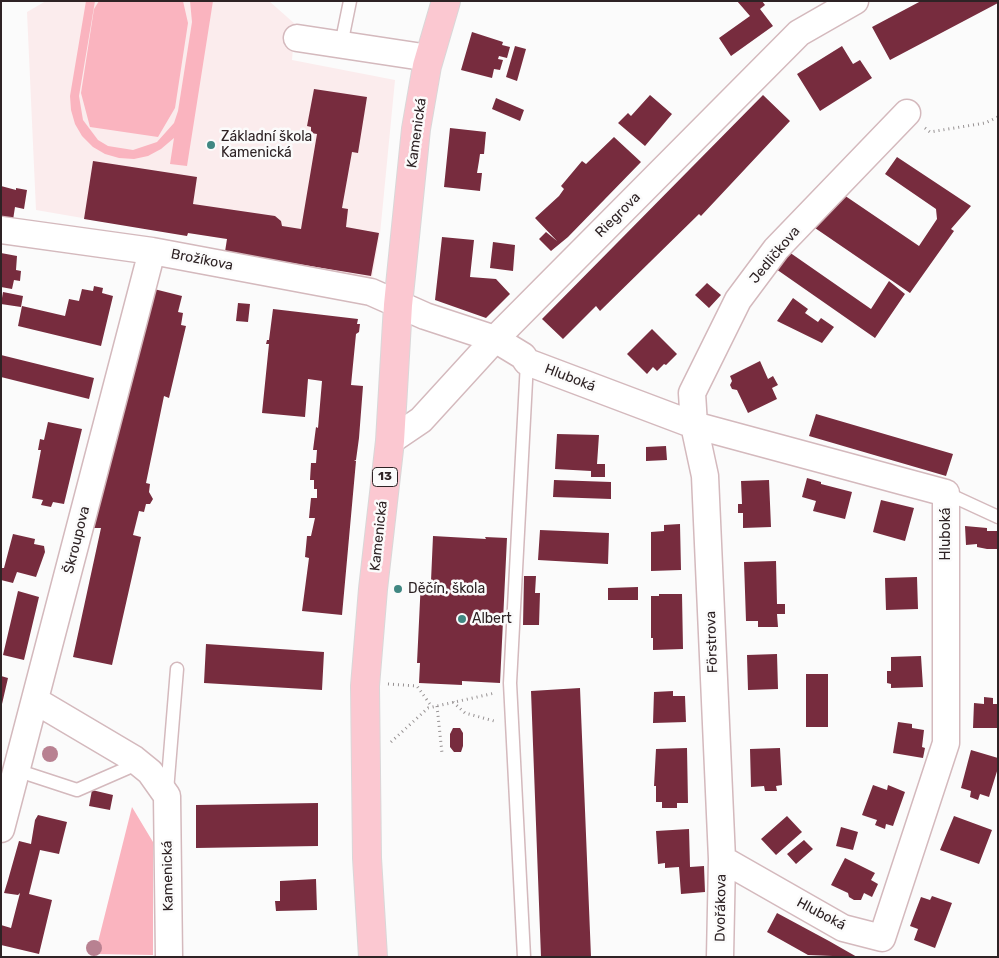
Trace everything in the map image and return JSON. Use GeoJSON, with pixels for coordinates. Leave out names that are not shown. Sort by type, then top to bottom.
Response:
{"type":"FeatureCollection","features":[{"type":"Feature","properties":{"kind":"main road","name":"Kamenická"},"geometry":{"type":"LineString","coordinates":[[373,957],[367,858],[365,682],[373,589],[390,441],[398,305],[416,130],[429,58],[446,1]]}},
{"type":"Feature","properties":{"kind":"street","name":"Riegrova"},"geometry":{"type":"LineString","coordinates":[[390,441],[421,420],[495,338],[799,33],[854,1]]}},
{"type":"Feature","properties":{"kind":"street"},"geometry":{"type":"LineString","coordinates":[[297,38],[429,58]]}},
{"type":"Feature","properties":{"kind":"street","name":"Jedličkova"},"geometry":{"type":"LineString","coordinates":[[694,425],[692,393],[738,300],[776,249],[906,113]]}},
{"type":"Feature","properties":{"kind":"street","name":"Brožíkova"},"geometry":{"type":"LineString","coordinates":[[1,230],[152,250],[371,292],[398,305]]}},
{"type":"Feature","properties":{"kind":"street","name":"Škroupova"},"geometry":{"type":"LineString","coordinates":[[1,829],[36,701],[152,250]]}},
{"type":"Feature","properties":{"kind":"street","name":"Hluboká"},"geometry":{"type":"LineString","coordinates":[[398,305],[495,338],[523,356],[527,362],[694,425],[946,493],[946,744],[882,938],[844,928],[722,860]]}},
{"type":"Feature","properties":{"kind":"street","name":"Förstrova"},"geometry":{"type":"LineString","coordinates":[[694,425],[705,476],[722,860]]}},
{"type":"Feature","properties":{"kind":"street"},"geometry":{"type":"LineString","coordinates":[[36,701],[139,763],[150,772],[167,796]]}},
{"type":"Feature","properties":{"kind":"street","name":"Kamenická"},"geometry":{"type":"LineString","coordinates":[[167,796],[170,957]]}},
{"type":"Feature","properties":{"kind":"street","name":"Dvořákova"},"geometry":{"type":"LineString","coordinates":[[720,957],[722,860]]}},
{"type":"Feature","properties":{"kind":"lane"},"geometry":{"type":"LineString","coordinates":[[341,45],[350,1]]}},
{"type":"Feature","properties":{"kind":"lane"},"geometry":{"type":"LineString","coordinates":[[524,957],[510,689],[527,362]]}},
{"type":"Feature","properties":{"kind":"lane"},"geometry":{"type":"LineString","coordinates":[[946,493],[998,517]]}},
{"type":"Feature","properties":{"kind":"lane","name":"Kamenická"},"geometry":{"type":"LineString","coordinates":[[167,796],[177,669]]}},
{"type":"Feature","properties":{"kind":"lane"},"geometry":{"type":"LineString","coordinates":[[16,770],[77,790],[139,763]]}},
{"type":"Feature","properties":{"kind":"path"},"geometry":{"type":"LineString","coordinates":[[906,113],[930,132],[985,123],[998,117]]}},
{"type":"Feature","properties":{"kind":"path"},"geometry":{"type":"LineString","coordinates":[[365,682],[417,686],[435,706],[442,753]]}},
{"type":"Feature","properties":{"kind":"path"},"geometry":{"type":"LineString","coordinates":[[365,765],[428,708],[510,689]]}},
{"type":"Feature","properties":{"kind":"path"},"geometry":{"type":"LineString","coordinates":[[453,702],[465,713],[512,725]]}},
{"type":"Feature","properties":{"kind":"shaded area","name":"Základní škola Kamenická"},"geometry":{"type":"Polygon","coordinates":[[[46,1],[269,1],[295,24],[292,60],[395,80],[380,234],[372,279],[224,253],[227,239],[189,233],[187,236],[36,210],[27,12],[46,1]]]}},
{"type":"Feature","properties":{"kind":"shaded area"},"geometry":{"type":"Polygon","coordinates":[[[86,1],[95,1],[79,96],[83,120],[98,140],[108,146],[133,150],[157,142],[174,123],[178,111],[192,22],[190,1],[213,1],[187,166],[170,164],[174,138],[161,149],[148,156],[134,159],[119,158],[105,154],[93,147],[82,136],[75,124],[70,96],[86,1]]]}},
{"type":"Feature","properties":{"kind":"shaded area"},"geometry":{"type":"Polygon","coordinates":[[[99,1],[183,1],[188,23],[175,108],[158,137],[90,127],[81,93],[94,9],[99,1]]]}},
{"type":"Feature","properties":{"kind":"shaded area"},"geometry":{"type":"Polygon","coordinates":[[[132,807],[153,842],[153,955],[95,954],[132,807]]]}},
{"type":"Feature","properties":{"kind":"building"},"geometry":{"type":"Polygon","coordinates":[[[737,1],[762,1],[765,5],[760,9],[773,26],[731,56],[719,38],[750,16],[737,1]]]}},
{"type":"Feature","properties":{"kind":"building"},"geometry":{"type":"Polygon","coordinates":[[[921,1],[998,1],[998,3],[890,60],[872,27],[921,1]]]}},
{"type":"Feature","properties":{"kind":"building"},"geometry":{"type":"Polygon","coordinates":[[[472,32],[503,42],[502,45],[510,47],[507,58],[499,56],[498,59],[503,60],[500,70],[494,69],[492,78],[461,70],[472,32]]]}},
{"type":"Feature","properties":{"kind":"building"},"geometry":{"type":"Polygon","coordinates":[[[515,46],[526,49],[517,81],[506,77],[515,46]]]}},
{"type":"Feature","properties":{"kind":"building"},"geometry":{"type":"Polygon","coordinates":[[[842,46],[853,64],[860,60],[872,78],[820,111],[797,74],[842,46]]]}},
{"type":"Feature","properties":{"kind":"building"},"geometry":{"type":"Polygon","coordinates":[[[314,89],[367,97],[358,153],[352,152],[342,208],[348,209],[346,227],[379,233],[371,276],[225,252],[227,239],[188,233],[187,236],[84,219],[93,161],[197,177],[193,204],[275,216],[281,221],[282,226],[301,229],[317,134],[311,133],[311,127],[307,126],[314,89]]]}},
{"type":"Feature","properties":{"kind":"building"},"geometry":{"type":"Polygon","coordinates":[[[650,95],[672,114],[645,146],[618,123],[628,113],[631,116],[650,95]]]}},
{"type":"Feature","properties":{"kind":"building"},"geometry":{"type":"Polygon","coordinates":[[[763,95],[790,121],[701,216],[699,214],[600,311],[596,306],[563,339],[542,319],[763,95]]]}},
{"type":"Feature","properties":{"kind":"building"},"geometry":{"type":"Polygon","coordinates":[[[496,98],[524,110],[520,121],[492,109],[496,98]]]}},
{"type":"Feature","properties":{"kind":"building"},"geometry":{"type":"Polygon","coordinates":[[[450,128],[486,132],[484,154],[480,154],[477,173],[482,173],[480,191],[444,187],[450,128]]]}},
{"type":"Feature","properties":{"kind":"building"},"geometry":{"type":"Polygon","coordinates":[[[614,137],[641,162],[568,237],[551,251],[539,239],[546,232],[557,241],[535,218],[559,196],[564,189],[561,186],[582,161],[586,164],[614,137]]]}},
{"type":"Feature","properties":{"kind":"building"},"geometry":{"type":"Polygon","coordinates":[[[897,157],[971,206],[951,229],[954,231],[910,293],[815,228],[838,191],[919,246],[937,219],[936,209],[885,174],[897,157]]]}},
{"type":"Feature","properties":{"kind":"building"},"geometry":{"type":"Polygon","coordinates":[[[1,186],[16,190],[16,188],[27,190],[24,209],[15,207],[13,220],[1,218],[1,186]]]}},
{"type":"Feature","properties":{"kind":"building"},"geometry":{"type":"Polygon","coordinates":[[[442,237],[474,240],[470,277],[496,279],[510,294],[486,318],[435,300],[442,237]]]}},
{"type":"Feature","properties":{"kind":"building"},"geometry":{"type":"Polygon","coordinates":[[[493,242],[515,245],[513,271],[490,268],[493,242]]]}},
{"type":"Feature","properties":{"kind":"building"},"geometry":{"type":"Polygon","coordinates":[[[789,252],[871,309],[889,281],[905,294],[875,338],[776,269],[789,252]]]}},
{"type":"Feature","properties":{"kind":"building"},"geometry":{"type":"Polygon","coordinates":[[[1,253],[17,256],[16,270],[21,271],[20,281],[14,280],[12,289],[1,287],[1,253]]]}},
{"type":"Feature","properties":{"kind":"building"},"geometry":{"type":"Polygon","coordinates":[[[707,283],[721,295],[709,308],[695,295],[707,283]]]}},
{"type":"Feature","properties":{"kind":"building"},"geometry":{"type":"Polygon","coordinates":[[[94,286],[103,288],[102,293],[113,296],[101,346],[18,326],[22,306],[65,316],[69,299],[79,301],[82,289],[93,291],[94,286]]]}},
{"type":"Feature","properties":{"kind":"building"},"geometry":{"type":"Polygon","coordinates":[[[150,288],[182,296],[178,312],[183,313],[181,325],[186,326],[169,398],[164,396],[146,483],[150,484],[149,492],[153,499],[150,504],[146,504],[144,512],[139,511],[133,535],[141,537],[112,665],[73,657],[101,528],[93,528],[150,288]]]}},
{"type":"Feature","properties":{"kind":"building"},"geometry":{"type":"Polygon","coordinates":[[[3,292],[23,296],[21,307],[1,304],[3,292]]]}},
{"type":"Feature","properties":{"kind":"building"},"geometry":{"type":"Polygon","coordinates":[[[793,298],[808,309],[805,313],[818,322],[821,318],[834,327],[822,343],[777,321],[793,298]]]}},
{"type":"Feature","properties":{"kind":"building"},"geometry":{"type":"Polygon","coordinates":[[[238,303],[250,304],[248,322],[236,321],[238,303]]]}},
{"type":"Feature","properties":{"kind":"building"},"geometry":{"type":"Polygon","coordinates":[[[273,309],[358,319],[357,324],[360,324],[359,332],[356,334],[351,385],[363,386],[359,438],[356,460],[354,460],[356,461],[342,615],[302,611],[309,558],[305,557],[307,536],[311,536],[315,518],[309,518],[311,498],[317,498],[314,480],[310,480],[311,463],[316,463],[317,450],[313,450],[316,427],[318,428],[322,381],[308,379],[305,417],[262,413],[269,344],[266,344],[267,340],[269,340],[273,309]]]}},
{"type":"Feature","properties":{"kind":"building"},"geometry":{"type":"Polygon","coordinates":[[[652,329],[677,354],[657,371],[653,367],[647,374],[627,354],[652,329]]]}},
{"type":"Feature","properties":{"kind":"building"},"geometry":{"type":"Polygon","coordinates":[[[1,355],[94,378],[89,399],[1,377],[1,355]]]}},
{"type":"Feature","properties":{"kind":"building"},"geometry":{"type":"Polygon","coordinates":[[[760,361],[768,379],[773,376],[778,385],[772,388],[777,399],[748,413],[737,390],[732,389],[730,385],[732,381],[730,376],[760,361]]]}},
{"type":"Feature","properties":{"kind":"building"},"geometry":{"type":"Polygon","coordinates":[[[816,414],[953,454],[946,476],[809,436],[816,414]]]}},
{"type":"Feature","properties":{"kind":"building"},"geometry":{"type":"Polygon","coordinates":[[[48,422],[82,429],[64,504],[53,502],[51,507],[41,505],[43,500],[32,498],[41,450],[38,450],[40,439],[44,440],[48,422]]]}},
{"type":"Feature","properties":{"kind":"building"},"geometry":{"type":"Polygon","coordinates":[[[557,434],[599,435],[597,464],[605,464],[605,477],[591,477],[591,471],[555,469],[557,434]]]}},
{"type":"Feature","properties":{"kind":"building"},"geometry":{"type":"Polygon","coordinates":[[[666,446],[667,460],[646,461],[646,447],[666,446]]]}},
{"type":"Feature","properties":{"kind":"building"},"geometry":{"type":"Polygon","coordinates":[[[807,478],[821,482],[821,484],[852,492],[845,519],[813,511],[816,501],[802,497],[807,478]]]}},
{"type":"Feature","properties":{"kind":"building"},"geometry":{"type":"Polygon","coordinates":[[[554,480],[611,482],[611,499],[553,497],[554,480]]]}},
{"type":"Feature","properties":{"kind":"building"},"geometry":{"type":"Polygon","coordinates":[[[769,480],[771,527],[743,528],[743,513],[738,513],[738,504],[742,504],[741,481],[769,480]]]}},
{"type":"Feature","properties":{"kind":"building"},"geometry":{"type":"Polygon","coordinates":[[[881,500],[914,508],[905,541],[873,532],[881,500]]]}},
{"type":"Feature","properties":{"kind":"building"},"geometry":{"type":"Polygon","coordinates":[[[680,524],[681,570],[651,571],[651,532],[664,531],[664,525],[680,524]]]}},
{"type":"Feature","properties":{"kind":"building"},"geometry":{"type":"Polygon","coordinates":[[[965,526],[987,528],[987,531],[997,531],[998,549],[977,547],[977,544],[966,545],[965,526]]]}},
{"type":"Feature","properties":{"kind":"building"},"geometry":{"type":"Polygon","coordinates":[[[540,530],[609,533],[608,564],[538,560],[540,530]]]}},
{"type":"Feature","properties":{"kind":"building"},"geometry":{"type":"Polygon","coordinates":[[[13,534],[35,539],[34,544],[44,546],[45,552],[36,577],[17,572],[13,583],[1,580],[1,568],[4,568],[13,534]]]}},
{"type":"Feature","properties":{"kind":"building"},"geometry":{"type":"Polygon","coordinates":[[[433,536],[486,539],[485,537],[507,538],[500,683],[462,681],[462,685],[419,683],[420,663],[417,663],[421,580],[431,581],[433,536]]]}},
{"type":"Feature","properties":{"kind":"building"},"geometry":{"type":"Polygon","coordinates":[[[776,561],[777,604],[785,604],[785,614],[777,614],[778,627],[758,627],[758,621],[746,621],[744,562],[776,561]]]}},
{"type":"Feature","properties":{"kind":"building"},"geometry":{"type":"Polygon","coordinates":[[[524,576],[536,576],[535,593],[540,593],[539,625],[523,625],[524,576]]]}},
{"type":"Feature","properties":{"kind":"building"},"geometry":{"type":"Polygon","coordinates":[[[917,577],[918,609],[886,610],[885,578],[917,577]]]}},
{"type":"Feature","properties":{"kind":"building"},"geometry":{"type":"Polygon","coordinates":[[[638,587],[638,600],[608,600],[608,588],[638,587]]]}},
{"type":"Feature","properties":{"kind":"building"},"geometry":{"type":"Polygon","coordinates":[[[18,591],[39,597],[24,660],[3,655],[18,591]]]}},
{"type":"Feature","properties":{"kind":"building"},"geometry":{"type":"Polygon","coordinates":[[[659,594],[682,594],[683,649],[653,650],[653,638],[651,638],[651,596],[659,596],[659,594]]]}},
{"type":"Feature","properties":{"kind":"building"},"geometry":{"type":"Polygon","coordinates":[[[206,644],[324,652],[322,690],[204,683],[206,644]]]}},
{"type":"Feature","properties":{"kind":"building"},"geometry":{"type":"Polygon","coordinates":[[[777,654],[778,689],[748,690],[747,655],[777,654]]]}},
{"type":"Feature","properties":{"kind":"building"},"geometry":{"type":"Polygon","coordinates":[[[921,656],[923,687],[891,688],[891,684],[887,683],[887,671],[891,671],[891,657],[921,656]]]}},
{"type":"Feature","properties":{"kind":"building"},"geometry":{"type":"Polygon","coordinates":[[[806,674],[828,674],[828,727],[806,727],[806,674]]]}},
{"type":"Feature","properties":{"kind":"building"},"geometry":{"type":"Polygon","coordinates":[[[1,676],[8,678],[2,704],[1,703],[1,676]]]}},
{"type":"Feature","properties":{"kind":"building"},"geometry":{"type":"Polygon","coordinates":[[[580,688],[591,957],[541,957],[531,691],[580,688]]]}},
{"type":"Feature","properties":{"kind":"building"},"geometry":{"type":"Polygon","coordinates":[[[673,691],[673,696],[685,696],[686,722],[653,723],[654,692],[673,691]]]}},
{"type":"Feature","properties":{"kind":"building"},"geometry":{"type":"Polygon","coordinates":[[[984,697],[993,698],[993,704],[998,704],[998,728],[973,728],[974,703],[984,704],[984,697]]]}},
{"type":"Feature","properties":{"kind":"building"},"geometry":{"type":"Polygon","coordinates":[[[898,722],[912,724],[912,728],[924,730],[922,747],[925,748],[923,758],[893,753],[898,722]]]}},
{"type":"Feature","properties":{"kind":"building"},"geometry":{"type":"Polygon","coordinates":[[[453,728],[460,728],[463,733],[461,752],[454,752],[450,747],[450,734],[453,728]]]}},
{"type":"Feature","properties":{"kind":"building"},"geometry":{"type":"Polygon","coordinates":[[[687,748],[688,803],[677,803],[677,808],[662,808],[662,802],[656,802],[656,786],[654,786],[656,749],[687,748]]]}},
{"type":"Feature","properties":{"kind":"building"},"geometry":{"type":"Polygon","coordinates":[[[780,748],[782,785],[776,786],[777,791],[765,791],[764,786],[751,787],[750,749],[780,748]]]}},
{"type":"Feature","properties":{"kind":"building"},"geometry":{"type":"Polygon","coordinates":[[[971,750],[998,758],[998,768],[989,797],[980,794],[978,800],[970,797],[971,791],[961,788],[971,750]]]}},
{"type":"Feature","properties":{"kind":"building"},"geometry":{"type":"Polygon","coordinates":[[[873,785],[887,790],[888,785],[905,792],[893,826],[886,824],[885,829],[875,825],[877,820],[862,815],[873,785]]]}},
{"type":"Feature","properties":{"kind":"building"},"geometry":{"type":"Polygon","coordinates":[[[92,790],[113,795],[110,810],[89,806],[92,790]]]}},
{"type":"Feature","properties":{"kind":"building"},"geometry":{"type":"Polygon","coordinates":[[[318,803],[318,846],[196,848],[196,805],[318,803]]]}},
{"type":"Feature","properties":{"kind":"building"},"geometry":{"type":"Polygon","coordinates":[[[38,815],[67,822],[59,854],[40,850],[29,894],[52,900],[39,954],[1,945],[1,925],[11,928],[20,893],[18,895],[4,893],[19,841],[31,844],[35,820],[38,815]]]}},
{"type":"Feature","properties":{"kind":"building"},"geometry":{"type":"Polygon","coordinates":[[[787,816],[802,832],[776,855],[761,839],[787,816]]]}},
{"type":"Feature","properties":{"kind":"building"},"geometry":{"type":"Polygon","coordinates":[[[954,816],[992,830],[979,864],[940,850],[954,816]]]}},
{"type":"Feature","properties":{"kind":"building"},"geometry":{"type":"Polygon","coordinates":[[[841,827],[858,832],[853,850],[836,846],[841,827]]]}},
{"type":"Feature","properties":{"kind":"building"},"geometry":{"type":"Polygon","coordinates":[[[689,829],[690,867],[704,866],[705,892],[681,894],[679,867],[665,868],[665,863],[658,864],[656,831],[689,829]]]}},
{"type":"Feature","properties":{"kind":"building"},"geometry":{"type":"Polygon","coordinates":[[[804,840],[813,849],[796,864],[787,854],[804,840]]]}},
{"type":"Feature","properties":{"kind":"building"},"geometry":{"type":"Polygon","coordinates":[[[845,858],[875,873],[871,880],[878,884],[872,897],[864,893],[861,900],[854,900],[849,897],[848,893],[831,885],[845,858]]]}},
{"type":"Feature","properties":{"kind":"building"},"geometry":{"type":"Polygon","coordinates":[[[316,879],[317,910],[276,911],[275,901],[280,901],[280,881],[316,879]]]}},
{"type":"Feature","properties":{"kind":"building"},"geometry":{"type":"Polygon","coordinates":[[[932,896],[952,903],[935,948],[914,940],[918,929],[910,926],[921,897],[930,900],[932,896]]]}},
{"type":"Feature","properties":{"kind":"building"},"geometry":{"type":"Polygon","coordinates":[[[777,913],[857,957],[808,955],[767,932],[777,913]]]}},
{"type":"Feature","properties":{"kind":"place","name":"Základní škola Kamenická"},"geometry":{"type":"Point","coordinates":[211,145]}},
{"type":"Feature","properties":{"kind":"place","name":"Děčín, škola"},"geometry":{"type":"Point","coordinates":[398,589]}},
{"type":"Feature","properties":{"kind":"place","name":"Albert"},"geometry":{"type":"Point","coordinates":[462,619]}}]}
